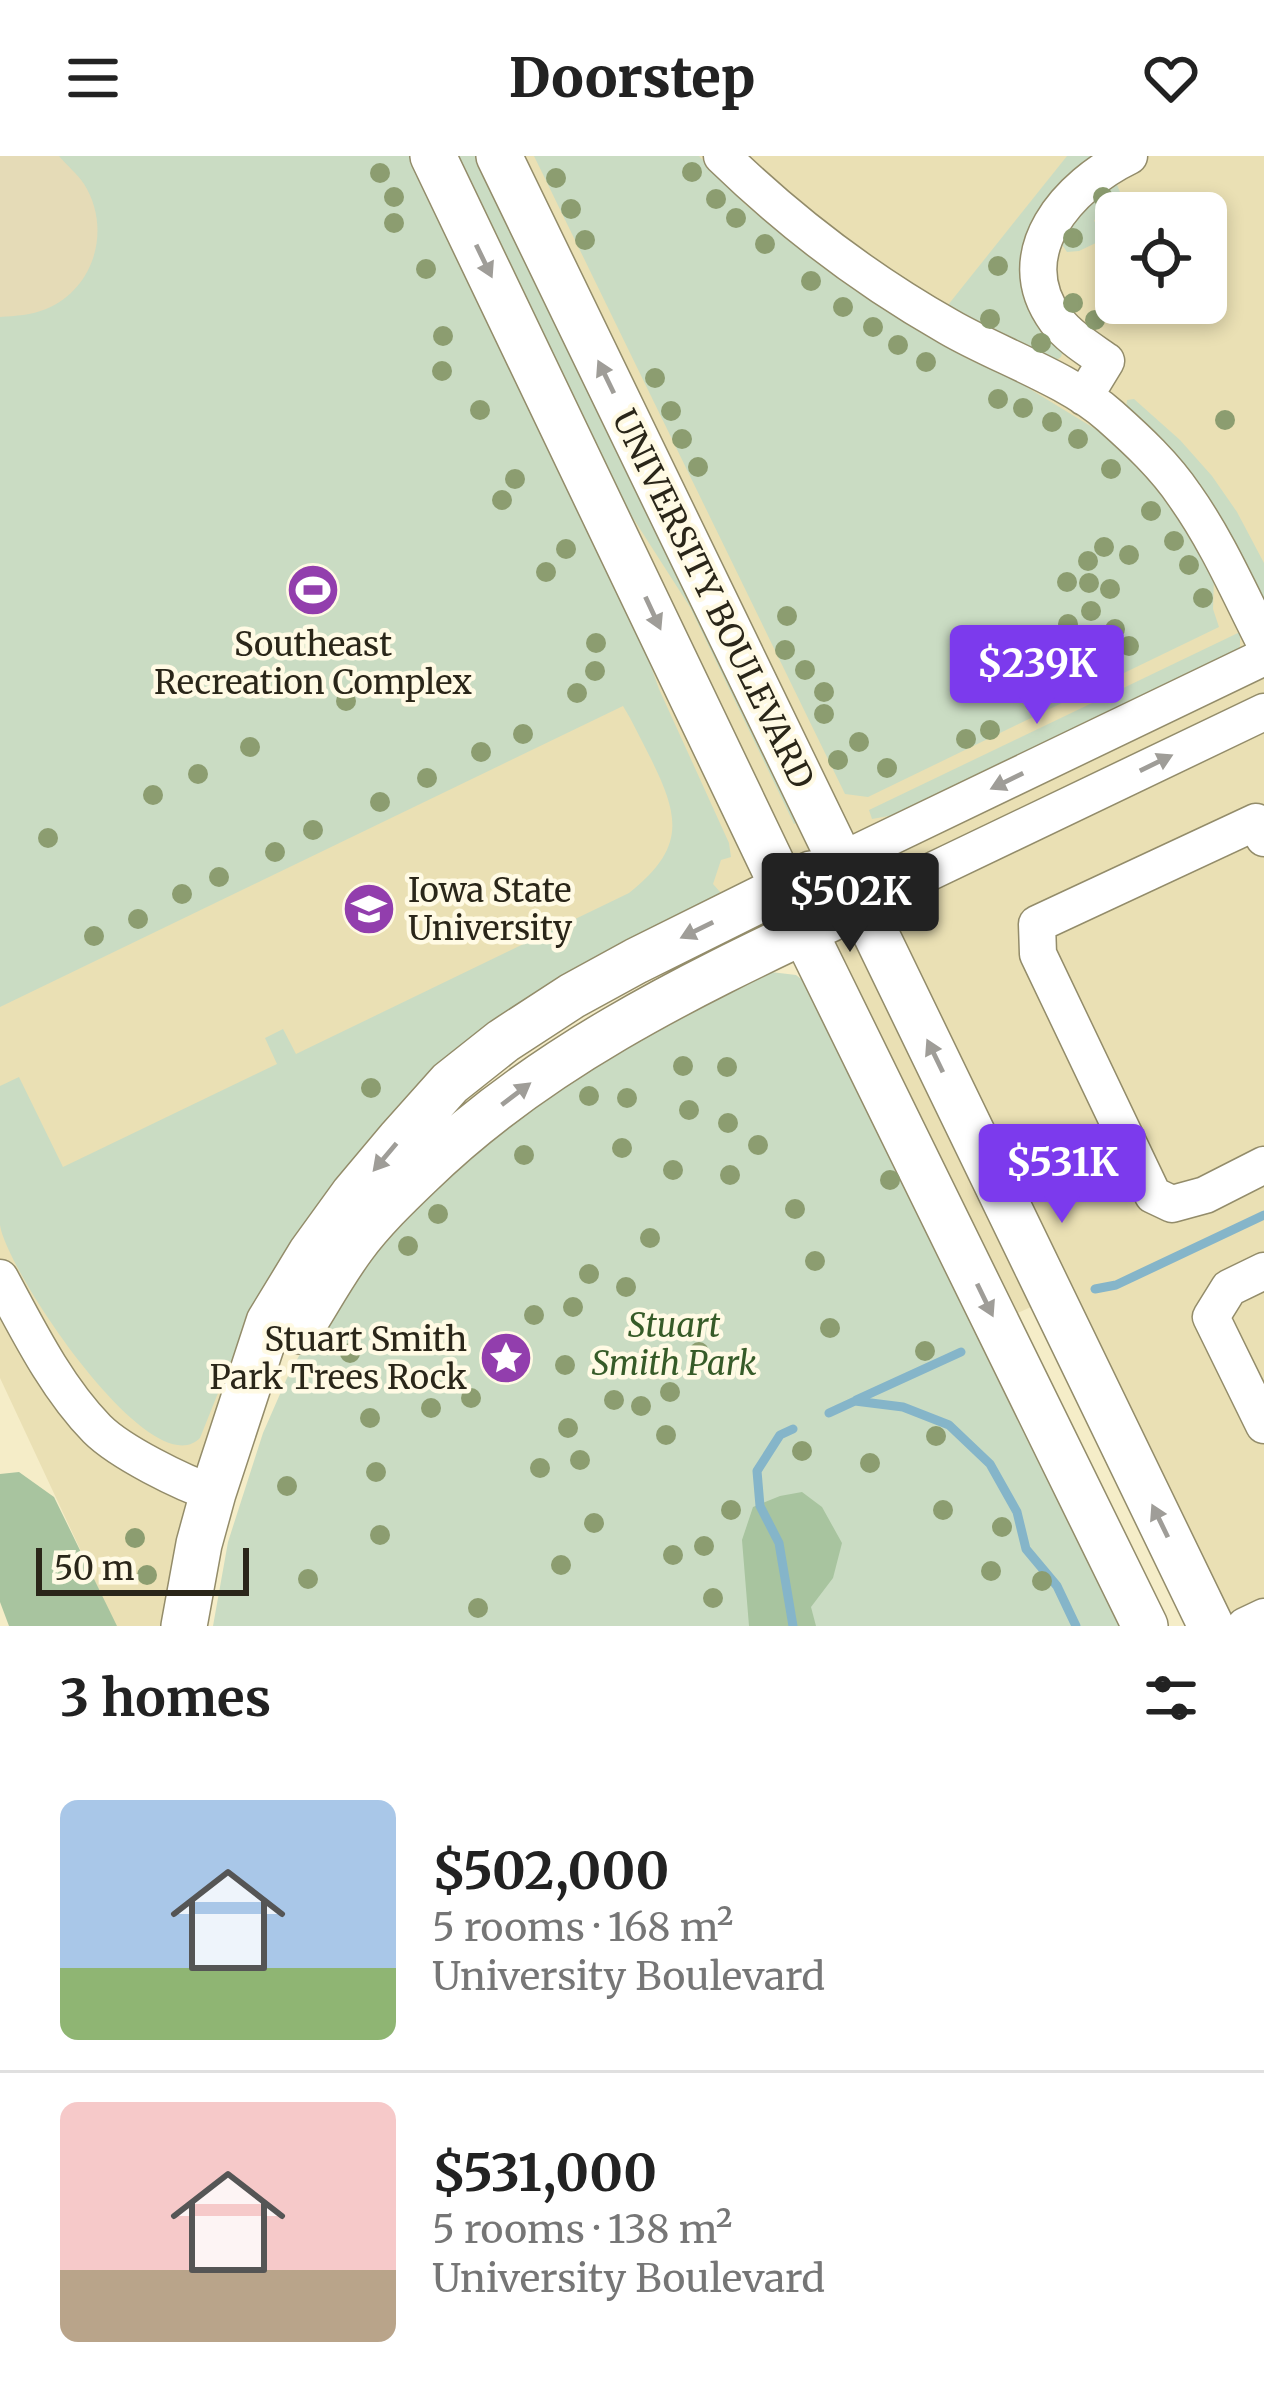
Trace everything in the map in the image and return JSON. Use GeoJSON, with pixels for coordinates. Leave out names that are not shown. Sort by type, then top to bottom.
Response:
{"type":"FeatureCollection","features":[{"type":"Feature","properties":{"kind":"main road","name":"UNIVERSITY BOULEVARD"},"geometry":{"type":"LineString","coordinates":[[433,156],[804,932],[1145,1626]]}},
{"type":"Feature","properties":{"kind":"main road","name":"UNIVERSITY BOULEVARD"},"geometry":{"type":"LineString","coordinates":[[499,156],[1211,1626]]}},
{"type":"Feature","properties":{"kind":"main road"},"geometry":{"type":"LineString","coordinates":[[184,1626],[213,1493],[269,1322],[311,1253],[365,1181],[450,1083],[503,1041],[572,995],[840,861]]}},
{"type":"Feature","properties":{"kind":"main road"},"geometry":{"type":"LineString","coordinates":[[246,1399],[295,1337],[354,1245],[439,1155],[498,1107],[585,1046],[861,905]]}},
{"type":"Feature","properties":{"kind":"street"},"geometry":{"type":"LineString","coordinates":[[722,156],[805,230],[874,281],[1105,412],[1183,492],[1264,641]]}},
{"type":"Feature","properties":{"kind":"street"},"geometry":{"type":"LineString","coordinates":[[1084,398],[1106,361],[1066,332],[1053,316],[1040,287],[1039,255],[1054,219],[1071,198],[1088,180],[1129,156]]}},
{"type":"Feature","properties":{"kind":"street"},"geometry":{"type":"LineString","coordinates":[[840,861],[1264,657]]}},
{"type":"Feature","properties":{"kind":"street"},"geometry":{"type":"LineString","coordinates":[[861,905],[1264,712]]}},
{"type":"Feature","properties":{"kind":"street"},"geometry":{"type":"LineString","coordinates":[[1264,838],[1256,822],[1037,924],[1038,954],[1153,1195],[1172,1204],[1205,1195],[1264,1165]]}},
{"type":"Feature","properties":{"kind":"street"},"geometry":{"type":"LineString","coordinates":[[1264,1271],[1228,1288],[1211,1317],[1264,1425]]}},
{"type":"Feature","properties":{"kind":"street"},"geometry":{"type":"LineString","coordinates":[[0,1278],[73,1404],[101,1434],[162,1472],[213,1493]]}},
{"type":"Feature","properties":{"kind":"street"},"geometry":{"type":"LineString","coordinates":[[1246,1626],[1264,1617]]}},
{"type":"Feature","properties":{"kind":"shaded area","name":"Iowa State University"},"geometry":{"type":"Polygon","coordinates":[[[0,156],[1264,156],[1264,1626],[1211,1626],[1051,1298],[987,1327],[783,887],[571,994],[276,1308],[164,1626],[116,1626],[0,1378],[0,156]]]}},
{"type":"Feature","properties":{"kind":"green space","name":"Southeast Recreation Complex"},"geometry":{"type":"Polygon","coordinates":[[[0,156],[417,156],[647,655],[731,857],[721,860],[713,884],[721,893],[714,901],[557,987],[257,1312],[200,1438],[178,1445],[149,1432],[84,1367],[8,1249],[0,1225],[0,1086],[19,1077],[63,1167],[277,1064],[265,1038],[283,1029],[296,1054],[629,893],[661,861],[669,846],[672,815],[660,778],[623,706],[0,1007],[0,156]]]}},
{"type":"Feature","properties":{"kind":"green space"},"geometry":{"type":"Polygon","coordinates":[[[453,156],[480,156],[801,821],[794,824],[690,607],[615,490],[453,156]]]}},
{"type":"Feature","properties":{"kind":"green space"},"geometry":{"type":"Polygon","coordinates":[[[534,156],[699,156],[746,205],[837,278],[902,321],[1020,383],[1115,441],[1174,509],[1214,578],[1213,609],[1219,627],[868,797],[845,794],[534,156]]]}},
{"type":"Feature","properties":{"kind":"green space"},"geometry":{"type":"Polygon","coordinates":[[[1067,156],[1095,156],[1069,177],[1033,222],[1063,350],[1055,361],[948,305],[1067,156]]]}},
{"type":"Feature","properties":{"kind":"green space"},"geometry":{"type":"Polygon","coordinates":[[[1115,180],[1120,192],[1101,192],[1115,180]]]}},
{"type":"Feature","properties":{"kind":"green space"},"geometry":{"type":"Polygon","coordinates":[[[1095,198],[1095,243],[1067,252],[1061,243],[1095,198]]]}},
{"type":"Feature","properties":{"kind":"green space"},"geometry":{"type":"Polygon","coordinates":[[[1134,399],[1180,440],[1237,512],[1264,563],[1264,603],[1200,484],[1126,408],[1127,400],[1134,399]]]}},
{"type":"Feature","properties":{"kind":"green space"},"geometry":{"type":"Polygon","coordinates":[[[1240,632],[1236,654],[905,813],[872,819],[869,810],[1240,632]]]}},
{"type":"Feature","properties":{"kind":"green space","name":"Stuart Smith Park"},"geometry":{"type":"Polygon","coordinates":[[[771,972],[796,975],[817,991],[1131,1626],[213,1626],[228,1542],[263,1433],[287,1378],[323,1312],[398,1211],[618,1042],[771,972]]]}},
{"type":"Feature","properties":{"kind":"green space"},"geometry":{"type":"Polygon","coordinates":[[[19,1472],[54,1497],[117,1626],[9,1626],[0,1602],[0,1474],[19,1472]]]}},
{"type":"Feature","properties":{"kind":"green space"},"geometry":{"type":"Polygon","coordinates":[[[802,1492],[822,1507],[842,1543],[833,1578],[811,1607],[816,1626],[749,1626],[742,1540],[753,1507],[802,1492]]]}},
{"type":"Feature","properties":{"kind":"sand"},"geometry":{"type":"Polygon","coordinates":[[[0,156],[59,156],[92,201],[97,238],[87,272],[63,300],[35,313],[0,317],[0,156]]]}},
{"type":"Feature","properties":{"kind":"waterway"},"geometry":{"type":"LineString","coordinates":[[1095,1289],[1116,1285],[1264,1215]]}},
{"type":"Feature","properties":{"kind":"waterway"},"geometry":{"type":"LineString","coordinates":[[856,1400],[961,1352]]}},
{"type":"Feature","properties":{"kind":"waterway"},"geometry":{"type":"LineString","coordinates":[[829,1413],[855,1401],[903,1407],[949,1425],[990,1464],[1017,1512],[1026,1549],[1057,1586],[1076,1626]]}},
{"type":"Feature","properties":{"kind":"waterway"},"geometry":{"type":"LineString","coordinates":[[793,1429],[780,1435],[757,1471],[760,1506],[779,1543],[793,1626]]}},
{"type":"Feature","properties":{"kind":"place","name":"Southeast Recreation Complex"},"geometry":{"type":"Point","coordinates":[313,590]}},
{"type":"Feature","properties":{"kind":"place","name":"Iowa State University"},"geometry":{"type":"Point","coordinates":[369,909]}},
{"type":"Feature","properties":{"kind":"place","name":"Stuart Smith Park Trees Rock"},"geometry":{"type":"Point","coordinates":[506,1358]}}]}
